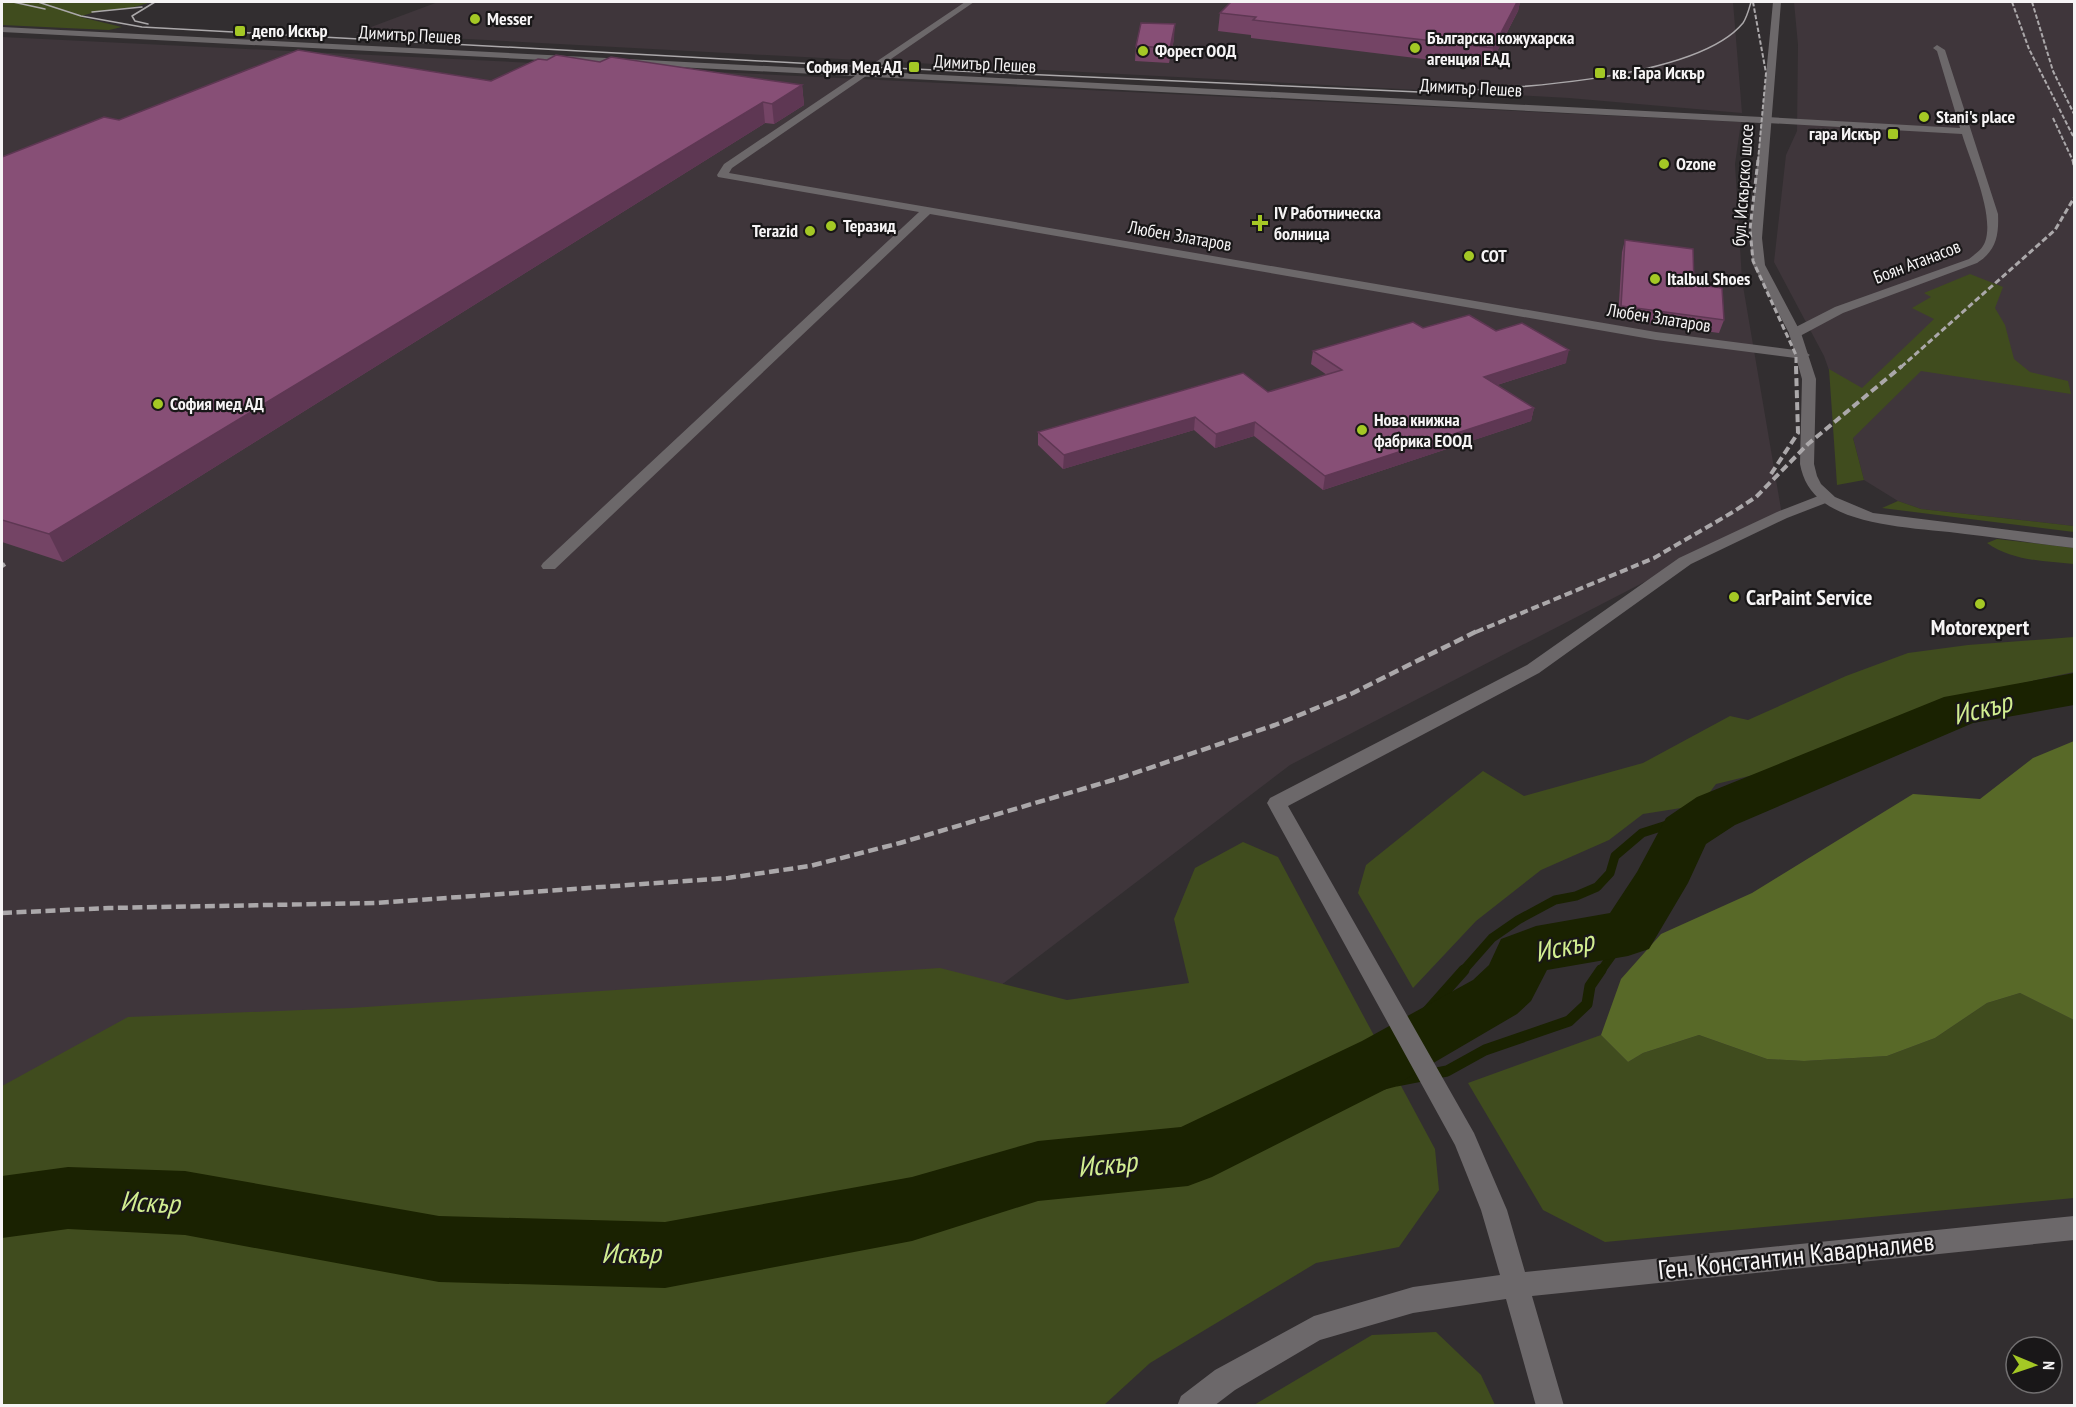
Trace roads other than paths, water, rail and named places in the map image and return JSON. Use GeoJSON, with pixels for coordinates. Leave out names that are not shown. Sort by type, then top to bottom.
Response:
{"type":"FeatureCollection","features":[{"type":"Feature","properties":{"kind":"street"},"geometry":{"type":"LineString","coordinates":[[860,74],[970,2]]}},
{"type":"Feature","properties":{"kind":"street","name":"бул. Искърско шосе"},"geometry":{"type":"LineString","coordinates":[[1778,2],[1756,238],[1759,265],[1795,333],[1803,355],[1809,379],[1808,475],[1813,486],[1826,498]]}},
{"type":"Feature","properties":{"kind":"street","name":"Димитър Пешев"},"geometry":{"type":"LineString","coordinates":[[2,30],[1968,131]]}},
{"type":"Feature","properties":{"kind":"street","name":"Боян Атанасов"},"geometry":{"type":"LineString","coordinates":[[1795,333],[1839,310],[1961,266],[1988,250],[1994,233],[1992,214],[1968,131],[1941,50],[1937,48]]}},
{"type":"Feature","properties":{"kind":"street","name":"Любен Златаров"},"geometry":{"type":"LineString","coordinates":[[860,74],[728,166],[722,175],[1656,336],[1803,355]]}},
{"type":"Feature","properties":{"kind":"street"},"geometry":{"type":"LineString","coordinates":[[549,566],[927,211]]}},
{"type":"Feature","properties":{"kind":"street"},"geometry":{"type":"LineString","coordinates":[[1550,1406],[1494,1210],[1465,1141],[1277,803],[1533,669],[1685,561],[1782,515],[1826,498],[1845,509],[1871,517],[2074,543]]}},
{"type":"Feature","properties":{"kind":"street","name":"Ген. Константин Каварналиев"},"geometry":{"type":"LineString","coordinates":[[1191,1406],[1225,1380],[1314,1329],[1413,1300],[1517,1285],[2074,1228]]}},
{"type":"Feature","properties":{"kind":"waterway","name":"Искър"},"geometry":{"type":"LineString","coordinates":[[2,1207],[68,1198],[185,1203],[439,1249],[665,1255],[912,1209],[1038,1171],[1188,1156],[1384,1060],[1495,997],[1513,979],[1522,955],[1536,949],[1628,933],[1660,883],[1685,832],[1716,811],[1962,709],[2074,689]]}},
{"type":"Feature","properties":{"kind":"waterway"},"geometry":{"type":"LineString","coordinates":[[1462,972],[1492,938],[1518,920],[1555,900],[1576,896],[1597,887],[1610,873],[1615,856],[1642,833],[1670,824],[1706,818]]}},
{"type":"Feature","properties":{"kind":"waterway"},"geometry":{"type":"LineString","coordinates":[[1600,972],[1628,933]]}},
{"type":"Feature","properties":{"kind":"waterway"},"geometry":{"type":"LineString","coordinates":[[1384,1060],[1464,970]]}},
{"type":"Feature","properties":{"kind":"waterway"},"geometry":{"type":"LineString","coordinates":[[1280,1111],[1396,1081],[1447,1071],[1485,1050],[1569,1021],[1587,1004],[1590,986],[1601,970]]}},
{"type":"Feature","properties":{"kind":"tram line"},"geometry":{"type":"LineString","coordinates":[[13,2],[45,9]]}},
{"type":"Feature","properties":{"kind":"tram line"},"geometry":{"type":"LineString","coordinates":[[38,2],[81,16],[142,27],[870,67],[1419,92],[1541,85],[1639,70],[1682,58],[1718,43],[1743,23],[1751,2]]}},
{"type":"Feature","properties":{"kind":"tram line"},"geometry":{"type":"LineString","coordinates":[[148,24],[135,21],[132,16],[155,2]]}},
{"type":"Feature","properties":{"kind":"tram line"},"geometry":{"type":"LineString","coordinates":[[92,12],[142,7]]}},
{"type":"Feature","properties":{"kind":"railway"},"geometry":{"type":"LineString","coordinates":[[1753,2],[1766,73],[1758,161]]}},
{"type":"Feature","properties":{"kind":"railway"},"geometry":{"type":"LineString","coordinates":[[2012,2],[2029,49],[2074,138]]}},
{"type":"Feature","properties":{"kind":"railway"},"geometry":{"type":"LineString","coordinates":[[2032,2],[2053,71],[2074,114]]}},
{"type":"Feature","properties":{"kind":"railway"},"geometry":{"type":"LineString","coordinates":[[2053,118],[2073,161]]}},
{"type":"Feature","properties":{"kind":"railway"},"geometry":{"type":"LineString","coordinates":[[1758,160],[1750,229],[1753,261],[1796,355],[1796,366]]}},
{"type":"Feature","properties":{"kind":"railway"},"geometry":{"type":"LineString","coordinates":[[2073,160],[2074,165]]}},
{"type":"Feature","properties":{"kind":"railway"},"geometry":{"type":"LineString","coordinates":[[1901,367],[2055,230],[2074,198]]}},
{"type":"Feature","properties":{"kind":"railway"},"geometry":{"type":"LineString","coordinates":[[1771,474],[1798,433],[1796,366]]}},
{"type":"Feature","properties":{"kind":"railway"},"geometry":{"type":"LineString","coordinates":[[1476,632],[1654,558],[1733,512],[1756,497],[1808,444],[1902,366]]}},
{"type":"Feature","properties":{"kind":"railway"},"geometry":{"type":"LineString","coordinates":[[2,913],[109,908],[375,903],[728,878],[810,866],[900,843],[1123,777],[1275,725],[1353,693],[1479,630]]}},
{"type":"Feature","properties":{"kind":"place","name":"Messer"},"geometry":{"type":"Point","coordinates":[475,19]}},
{"type":"Feature","properties":{"kind":"place","name":"депо Искър"},"geometry":{"type":"Point","coordinates":[240,31]}},
{"type":"Feature","properties":{"kind":"place","name":"Българска кожухарска агенция ЕАД"},"geometry":{"type":"Point","coordinates":[1415,48]}},
{"type":"Feature","properties":{"kind":"place","name":"Форест ООД"},"geometry":{"type":"Point","coordinates":[1143,51]}},
{"type":"Feature","properties":{"kind":"place","name":"София Мед АД"},"geometry":{"type":"Point","coordinates":[914,67]}},
{"type":"Feature","properties":{"kind":"place","name":"кв. Гара Искър"},"geometry":{"type":"Point","coordinates":[1600,73]}},
{"type":"Feature","properties":{"kind":"place","name":"Stani's place"},"geometry":{"type":"Point","coordinates":[1924,117]}},
{"type":"Feature","properties":{"kind":"place","name":"гара Искър"},"geometry":{"type":"Point","coordinates":[1893,134]}},
{"type":"Feature","properties":{"kind":"place","name":"Ozone"},"geometry":{"type":"Point","coordinates":[1664,164]}},
{"type":"Feature","properties":{"kind":"place","name":"IV Работническа болница"},"geometry":{"type":"Point","coordinates":[1260,223]}},
{"type":"Feature","properties":{"kind":"place","name":"Теразид"},"geometry":{"type":"Point","coordinates":[831,226]}},
{"type":"Feature","properties":{"kind":"place","name":"Terazid"},"geometry":{"type":"Point","coordinates":[810,231]}},
{"type":"Feature","properties":{"kind":"place","name":"СОТ"},"geometry":{"type":"Point","coordinates":[1469,256]}},
{"type":"Feature","properties":{"kind":"place","name":"Italbul Shoes"},"geometry":{"type":"Point","coordinates":[1655,279]}},
{"type":"Feature","properties":{"kind":"place","name":"София мед АД"},"geometry":{"type":"Point","coordinates":[158,404]}},
{"type":"Feature","properties":{"kind":"place","name":"Нова книжна фабрика ЕООД"},"geometry":{"type":"Point","coordinates":[1362,430]}},
{"type":"Feature","properties":{"kind":"place","name":"CarPaint Service"},"geometry":{"type":"Point","coordinates":[1734,597]}},
{"type":"Feature","properties":{"kind":"place","name":"Motorexpert"},"geometry":{"type":"Point","coordinates":[1980,604]}}]}
